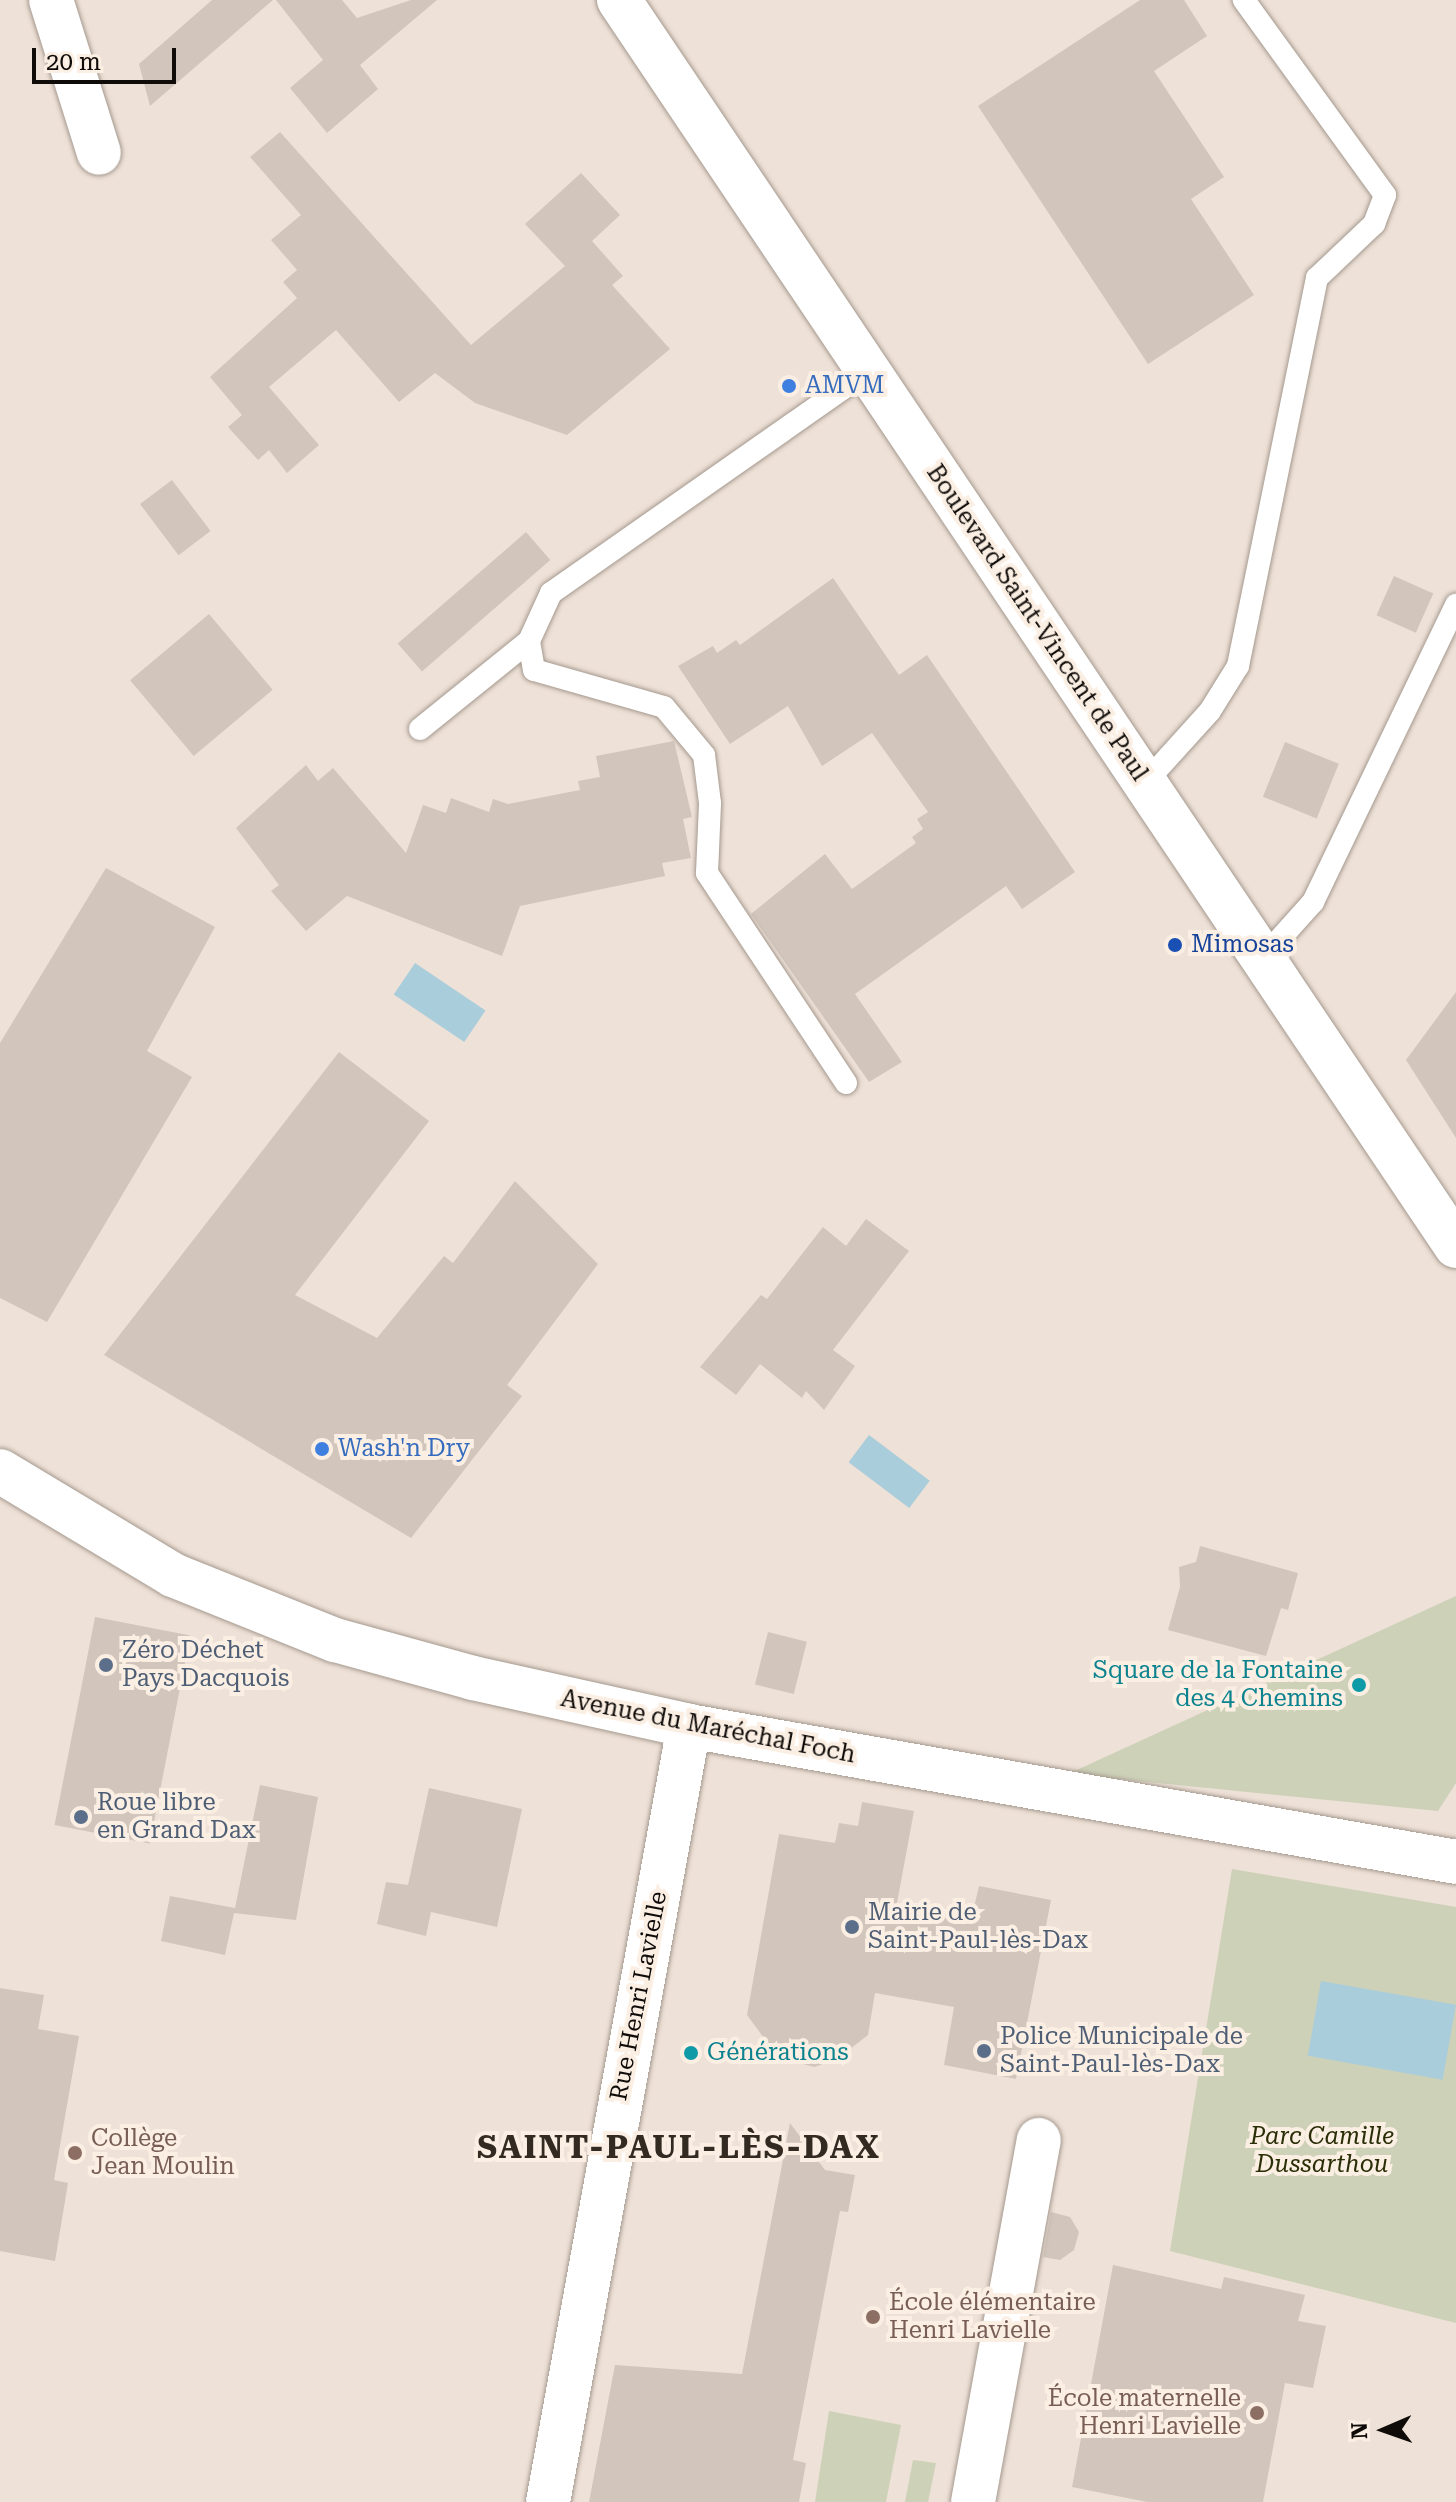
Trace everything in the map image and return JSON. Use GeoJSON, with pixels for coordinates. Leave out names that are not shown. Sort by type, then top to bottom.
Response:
{"type":"FeatureCollection","features":[{"type":"Feature","properties":{"kind":"main road"},"geometry":{"type":"LineString","coordinates":[[51,0],[99,153]]}},
{"type":"Feature","properties":{"kind":"main road","name":"Boulevard Saint-Vincent de Paul"},"geometry":{"type":"LineString","coordinates":[[619,0],[1456,1246]]}},
{"type":"Feature","properties":{"kind":"main road","name":"Avenue du Maréchal Foch"},"geometry":{"type":"LineString","coordinates":[[0,1471],[173,1575],[335,1640],[473,1678],[689,1726],[1456,1862]]}},
{"type":"Feature","properties":{"kind":"main road","name":"Rue Henri Lavielle"},"geometry":{"type":"LineString","coordinates":[[548,2502],[578,2321],[689,1726]]}},
{"type":"Feature","properties":{"kind":"main road"},"geometry":{"type":"LineString","coordinates":[[973,2502],[1039,2140]]}},
{"type":"Feature","properties":{"kind":"lane"},"geometry":{"type":"LineString","coordinates":[[1144,784],[1210,711],[1238,666],[1317,278],[1374,224],[1385,195],[1244,0]]}},
{"type":"Feature","properties":{"kind":"lane"},"geometry":{"type":"LineString","coordinates":[[420,729],[529,641],[551,593],[868,371]]}},
{"type":"Feature","properties":{"kind":"lane"},"geometry":{"type":"LineString","coordinates":[[1262,959],[1313,902],[1456,605]]}},
{"type":"Feature","properties":{"kind":"lane"},"geometry":{"type":"LineString","coordinates":[[529,641],[534,670],[664,707],[704,755],[710,803],[707,873],[846,1083]]}},
{"type":"Feature","properties":{"kind":"green space","name":"Square de la Fontaine des 4 Chemins"},"geometry":{"type":"Polygon","coordinates":[[[1456,1596],[1456,1783],[1438,1811],[1068,1774],[1456,1596]]]}},
{"type":"Feature","properties":{"kind":"green space","name":"Parc Camille Dussarthou"},"geometry":{"type":"Polygon","coordinates":[[[1232,1869],[1456,1907],[1456,2323],[1170,2251],[1232,1869]]]}},
{"type":"Feature","properties":{"kind":"green space"},"geometry":{"type":"Polygon","coordinates":[[[829,2411],[901,2425],[886,2502],[815,2502],[829,2411]]]}},
{"type":"Feature","properties":{"kind":"green space"},"geometry":{"type":"Polygon","coordinates":[[[913,2460],[936,2463],[928,2502],[905,2502],[913,2460]]]}},
{"type":"Feature","properties":{"kind":"water"},"geometry":{"type":"Polygon","coordinates":[[[415,963],[485,1011],[464,1042],[394,995],[415,963]]]}},
{"type":"Feature","properties":{"kind":"water"},"geometry":{"type":"Polygon","coordinates":[[[869,1435],[930,1481],[909,1508],[849,1462],[869,1435]]]}},
{"type":"Feature","properties":{"kind":"water"},"geometry":{"type":"Polygon","coordinates":[[[1321,1981],[1456,2005],[1443,2080],[1308,2056],[1321,1981]]]}},
{"type":"Feature","properties":{"kind":"building"},"geometry":{"type":"Polygon","coordinates":[[[212,0],[273,0],[150,106],[139,64],[212,0]]]}},
{"type":"Feature","properties":{"kind":"building"},"geometry":{"type":"Polygon","coordinates":[[[276,0],[342,0],[357,18],[411,0],[437,0],[360,65],[378,89],[327,133],[290,88],[323,60],[276,0]]]}},
{"type":"Feature","properties":{"kind":"building"},"geometry":{"type":"Polygon","coordinates":[[[1140,0],[1184,0],[1207,36],[1154,71],[1224,177],[1191,199],[1254,295],[1148,364],[978,106],[1140,0]]]}},
{"type":"Feature","properties":{"kind":"building"},"geometry":{"type":"Polygon","coordinates":[[[280,132],[471,345],[565,266],[525,224],[581,173],[620,215],[592,241],[623,276],[612,285],[670,349],[567,435],[475,403],[435,373],[399,402],[336,330],[269,387],[319,445],[287,473],[269,450],[258,460],[228,427],[242,415],[210,377],[297,298],[283,282],[297,270],[271,240],[301,215],[250,157],[280,132]]]}},
{"type":"Feature","properties":{"kind":"building"},"geometry":{"type":"Polygon","coordinates":[[[172,480],[211,531],[179,555],[140,504],[172,480]]]}},
{"type":"Feature","properties":{"kind":"building"},"geometry":{"type":"Polygon","coordinates":[[[526,532],[550,560],[422,671],[398,644],[526,532]]]}},
{"type":"Feature","properties":{"kind":"building"},"geometry":{"type":"Polygon","coordinates":[[[1394,576],[1433,593],[1416,633],[1377,615],[1394,576]]]}},
{"type":"Feature","properties":{"kind":"building"},"geometry":{"type":"Polygon","coordinates":[[[833,578],[899,675],[927,655],[1075,872],[1022,909],[1006,886],[855,994],[902,1062],[869,1082],[751,914],[825,854],[852,889],[916,843],[912,837],[923,829],[917,819],[928,812],[872,733],[822,766],[788,706],[730,744],[678,666],[713,646],[717,653],[736,640],[740,645],[833,578]]]}},
{"type":"Feature","properties":{"kind":"building"},"geometry":{"type":"Polygon","coordinates":[[[209,614],[273,690],[194,756],[130,680],[209,614]]]}},
{"type":"Feature","properties":{"kind":"building"},"geometry":{"type":"Polygon","coordinates":[[[674,741],[692,817],[683,819],[691,858],[662,863],[665,876],[520,906],[502,956],[347,896],[306,931],[271,891],[279,885],[236,828],[306,765],[318,781],[333,768],[406,853],[423,805],[446,813],[451,798],[489,812],[493,799],[508,804],[580,790],[578,781],[600,777],[596,756],[674,741]]]}},
{"type":"Feature","properties":{"kind":"building"},"geometry":{"type":"Polygon","coordinates":[[[1285,742],[1339,764],[1317,818],[1263,797],[1285,742]]]}},
{"type":"Feature","properties":{"kind":"building"},"geometry":{"type":"Polygon","coordinates":[[[106,868],[215,927],[147,1051],[192,1077],[47,1322],[0,1298],[0,1043],[106,868]]]}},
{"type":"Feature","properties":{"kind":"building"},"geometry":{"type":"Polygon","coordinates":[[[1456,992],[1456,1138],[1406,1060],[1456,992]]]}},
{"type":"Feature","properties":{"kind":"building"},"geometry":{"type":"Polygon","coordinates":[[[339,1052],[429,1121],[295,1295],[377,1338],[444,1256],[453,1263],[515,1181],[598,1264],[507,1385],[522,1396],[411,1538],[104,1355],[339,1052]]]}},
{"type":"Feature","properties":{"kind":"building"},"geometry":{"type":"Polygon","coordinates":[[[866,1219],[909,1251],[833,1350],[855,1366],[824,1410],[806,1391],[802,1398],[760,1364],[736,1395],[700,1367],[761,1295],[767,1299],[823,1227],[846,1246],[866,1219]]]}},
{"type":"Feature","properties":{"kind":"building"},"geometry":{"type":"Polygon","coordinates":[[[1200,1546],[1298,1573],[1288,1610],[1281,1608],[1266,1656],[1168,1630],[1180,1587],[1179,1567],[1196,1562],[1200,1546]]]}},
{"type":"Feature","properties":{"kind":"building"},"geometry":{"type":"Polygon","coordinates":[[[95,1617],[190,1636],[150,1844],[55,1825],[95,1617]]]}},
{"type":"Feature","properties":{"kind":"building"},"geometry":{"type":"Polygon","coordinates":[[[768,1632],[807,1642],[794,1694],[755,1684],[768,1632]]]}},
{"type":"Feature","properties":{"kind":"building"},"geometry":{"type":"Polygon","coordinates":[[[260,1785],[318,1797],[296,1920],[234,1913],[225,1955],[161,1941],[170,1896],[235,1908],[260,1785]]]}},
{"type":"Feature","properties":{"kind":"building"},"geometry":{"type":"Polygon","coordinates":[[[429,1788],[522,1809],[497,1927],[431,1912],[426,1936],[377,1924],[386,1882],[408,1885],[429,1788]]]}},
{"type":"Feature","properties":{"kind":"building","name":"Mairie de Saint-Paul-lès-Dax"},"geometry":{"type":"Polygon","coordinates":[[[862,1802],[914,1811],[897,1903],[972,1916],[979,1886],[1051,1900],[1016,2079],[944,2065],[954,2007],[875,1993],[868,2035],[836,2060],[814,2067],[778,2057],[747,2015],[779,1834],[835,1843],[839,1823],[858,1826],[862,1802]]]}},
{"type":"Feature","properties":{"kind":"building"},"geometry":{"type":"Polygon","coordinates":[[[0,1988],[44,1995],[38,2029],[79,2036],[54,2180],[68,2183],[55,2261],[0,2251],[0,1988]]]}},
{"type":"Feature","properties":{"kind":"building"},"geometry":{"type":"Polygon","coordinates":[[[790,2123],[825,2170],[855,2175],[848,2212],[840,2211],[793,2460],[806,2463],[799,2502],[589,2502],[615,2365],[742,2374],[790,2123]]]}},
{"type":"Feature","properties":{"kind":"building"},"geometry":{"type":"Polygon","coordinates":[[[1051,2212],[1070,2217],[1079,2232],[1074,2250],[1060,2260],[1043,2257],[1051,2212]]]}},
{"type":"Feature","properties":{"kind":"building"},"geometry":{"type":"Polygon","coordinates":[[[1113,2265],[1221,2289],[1224,2277],[1305,2295],[1298,2321],[1326,2326],[1313,2388],[1285,2383],[1263,2502],[1147,2502],[1072,2487],[1113,2265]]]}},
{"type":"Feature","properties":{"kind":"place","name":"AMVM"},"geometry":{"type":"Point","coordinates":[789,386]}},
{"type":"Feature","properties":{"kind":"place","name":"Mimosas"},"geometry":{"type":"Point","coordinates":[1175,945]}},
{"type":"Feature","properties":{"kind":"place","name":"Wash'n Dry"},"geometry":{"type":"Point","coordinates":[322,1449]}},
{"type":"Feature","properties":{"kind":"place","name":"Zéro Déchet Pays Dacquois"},"geometry":{"type":"Point","coordinates":[106,1665]}},
{"type":"Feature","properties":{"kind":"place","name":"Square de la Fontaine des 4 Chemins"},"geometry":{"type":"Point","coordinates":[1359,1685]}},
{"type":"Feature","properties":{"kind":"place","name":"Roue libre en Grand Dax"},"geometry":{"type":"Point","coordinates":[81,1817]}},
{"type":"Feature","properties":{"kind":"place","name":"Mairie de Saint-Paul-lès-Dax"},"geometry":{"type":"Point","coordinates":[852,1927]}},
{"type":"Feature","properties":{"kind":"place","name":"Police Municipale de Saint-Paul-lès-Dax"},"geometry":{"type":"Point","coordinates":[984,2051]}},
{"type":"Feature","properties":{"kind":"place","name":"Générations"},"geometry":{"type":"Point","coordinates":[691,2053]}},
{"type":"Feature","properties":{"kind":"place","name":"Collège Jean Moulin"},"geometry":{"type":"Point","coordinates":[75,2153]}},
{"type":"Feature","properties":{"kind":"place","name":"École élémentaire Henri Lavielle"},"geometry":{"type":"Point","coordinates":[873,2317]}},
{"type":"Feature","properties":{"kind":"place","name":"École maternelle Henri Lavielle"},"geometry":{"type":"Point","coordinates":[1257,2413]}},
{"type":"Feature","properties":{"kind":"district","name":"SAINT-PAUL-LÈS-DAX"},"geometry":{"type":"Point","coordinates":[679,2147]}}]}
